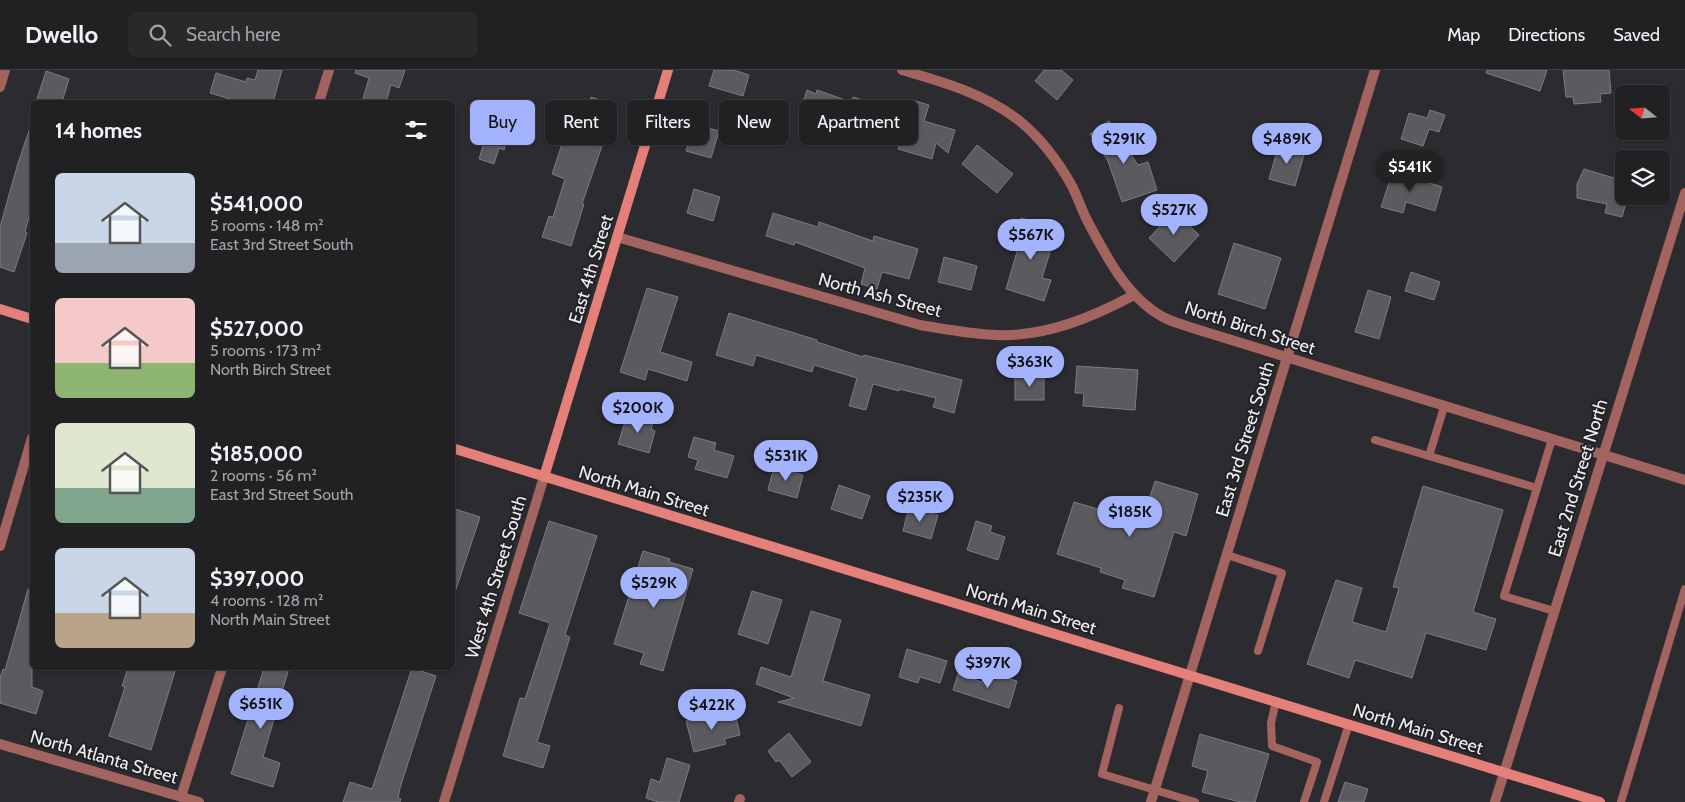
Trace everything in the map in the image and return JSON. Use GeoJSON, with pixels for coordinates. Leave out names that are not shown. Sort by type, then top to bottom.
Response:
{"type":"FeatureCollection","features":[{"type":"Feature","properties":{"kind":"main road","name":"East 4th Street"},"geometry":{"type":"LineString","coordinates":[[544,477],[668,70]]}},
{"type":"Feature","properties":{"kind":"main road"},"geometry":{"type":"LineString","coordinates":[[0,309],[30,318]]}},
{"type":"Feature","properties":{"kind":"main road","name":"North Main Street"},"geometry":{"type":"LineString","coordinates":[[455,449],[1600,802]]}},
{"type":"Feature","properties":{"kind":"street"},"geometry":{"type":"LineString","coordinates":[[0,87],[5,70]]}},
{"type":"Feature","properties":{"kind":"street"},"geometry":{"type":"LineString","coordinates":[[320,100],[329,70]]}},
{"type":"Feature","properties":{"kind":"street","name":"North Birch Street"},"geometry":{"type":"LineString","coordinates":[[902,70],[967,91],[997,106],[1017,119],[1035,135],[1055,159],[1072,186],[1088,223],[1110,261],[1134,296],[1163,317],[1444,407],[1685,480]]}},
{"type":"Feature","properties":{"kind":"street","name":"East 3rd Street South"},"geometry":{"type":"LineString","coordinates":[[1151,802],[1375,70]]}},
{"type":"Feature","properties":{"kind":"street","name":"East 2nd Street North"},"geometry":{"type":"LineString","coordinates":[[1496,802],[1602,455],[1685,193]]}},
{"type":"Feature","properties":{"kind":"street","name":"North Ash Street"},"geometry":{"type":"LineString","coordinates":[[617,237],[910,323],[960,331],[997,335],[1033,333],[1068,325],[1115,306],[1134,296]]}},
{"type":"Feature","properties":{"kind":"street"},"geometry":{"type":"LineString","coordinates":[[0,546],[30,445]]}},
{"type":"Feature","properties":{"kind":"street","name":"West 4th Street South"},"geometry":{"type":"LineString","coordinates":[[444,802],[544,477]]}},
{"type":"Feature","properties":{"kind":"street"},"geometry":{"type":"LineString","coordinates":[[181,797],[221,670]]}},
{"type":"Feature","properties":{"kind":"street","name":"North Atlanta Street"},"geometry":{"type":"LineString","coordinates":[[0,744],[199,802]]}},
{"type":"Feature","properties":{"kind":"lane"},"geometry":{"type":"LineString","coordinates":[[1429,456],[1444,407]]}},
{"type":"Feature","properties":{"kind":"lane"},"geometry":{"type":"LineString","coordinates":[[1552,439],[1504,596],[1554,611]]}},
{"type":"Feature","properties":{"kind":"lane"},"geometry":{"type":"LineString","coordinates":[[1375,440],[1537,488]]}},
{"type":"Feature","properties":{"kind":"lane"},"geometry":{"type":"LineString","coordinates":[[1226,555],[1282,573],[1258,650]]}},
{"type":"Feature","properties":{"kind":"lane"},"geometry":{"type":"LineString","coordinates":[[1622,802],[1685,589]]}},
{"type":"Feature","properties":{"kind":"lane"},"geometry":{"type":"LineString","coordinates":[[1276,702],[1271,723],[1272,746],[1317,762],[1304,802]]}},
{"type":"Feature","properties":{"kind":"lane"},"geometry":{"type":"LineString","coordinates":[[1119,708],[1102,774],[1195,802]]}},
{"type":"Feature","properties":{"kind":"lane"},"geometry":{"type":"LineString","coordinates":[[1324,802],[1349,724]]}},
{"type":"Feature","properties":{"kind":"building"},"geometry":{"type":"Polygon","coordinates":[[[258,70],[282,70],[274,100],[233,100],[210,93],[216,73],[246,82],[247,78],[255,80],[258,70]]]}},
{"type":"Feature","properties":{"kind":"building"},"geometry":{"type":"Polygon","coordinates":[[[356,70],[405,70],[399,88],[391,85],[387,100],[363,100],[369,78],[355,73],[356,70]]]}},
{"type":"Feature","properties":{"kind":"building"},"geometry":{"type":"Polygon","coordinates":[[[714,70],[734,70],[749,75],[743,96],[709,86],[714,70]]]}},
{"type":"Feature","properties":{"kind":"building"},"geometry":{"type":"Polygon","coordinates":[[[1044,70],[1061,70],[1073,80],[1057,100],[1035,81],[1044,70]]]}},
{"type":"Feature","properties":{"kind":"building"},"geometry":{"type":"Polygon","coordinates":[[[1487,70],[1547,70],[1540,91],[1486,73],[1487,70]]]}},
{"type":"Feature","properties":{"kind":"building"},"geometry":{"type":"Polygon","coordinates":[[[1563,70],[1609,70],[1611,93],[1600,94],[1601,102],[1574,104],[1573,97],[1566,97],[1563,70]]]}},
{"type":"Feature","properties":{"kind":"building"},"geometry":{"type":"Polygon","coordinates":[[[46,71],[69,79],[63,100],[37,100],[46,71]]]}},
{"type":"Feature","properties":{"kind":"building"},"geometry":{"type":"Polygon","coordinates":[[[807,90],[816,94],[817,90],[845,100],[804,100],[807,90]]]}},
{"type":"Feature","properties":{"kind":"building"},"geometry":{"type":"Polygon","coordinates":[[[853,97],[863,100],[852,100],[853,97]]]}},
{"type":"Feature","properties":{"kind":"building"},"geometry":{"type":"Polygon","coordinates":[[[918,102],[929,105],[924,121],[955,130],[948,153],[936,143],[932,159],[898,149],[899,145],[918,145],[918,102]]]}},
{"type":"Feature","properties":{"kind":"building"},"geometry":{"type":"Polygon","coordinates":[[[1430,110],[1445,115],[1439,132],[1429,129],[1423,146],[1401,139],[1409,113],[1427,118],[1430,110]]]}},
{"type":"Feature","properties":{"kind":"building"},"geometry":{"type":"Polygon","coordinates":[[[1109,121],[1138,165],[1148,162],[1157,190],[1122,202],[1108,161],[1090,134],[1109,121]]]}},
{"type":"Feature","properties":{"kind":"building"},"geometry":{"type":"Polygon","coordinates":[[[30,128],[30,213],[25,232],[27,233],[14,272],[0,267],[0,227],[30,128]]]}},
{"type":"Feature","properties":{"kind":"building"},"geometry":{"type":"Polygon","coordinates":[[[709,128],[719,131],[711,158],[686,151],[688,145],[709,145],[709,128]]]}},
{"type":"Feature","properties":{"kind":"building"},"geometry":{"type":"Polygon","coordinates":[[[1279,144],[1305,151],[1295,186],[1269,179],[1279,144]]]}},
{"type":"Feature","properties":{"kind":"building"},"geometry":{"type":"Polygon","coordinates":[[[483,145],[505,145],[504,150],[499,148],[494,164],[479,159],[483,145]]]}},
{"type":"Feature","properties":{"kind":"building"},"geometry":{"type":"Polygon","coordinates":[[[562,145],[602,145],[582,204],[584,204],[571,246],[542,237],[549,216],[553,217],[565,179],[552,174],[562,145]]]}},
{"type":"Feature","properties":{"kind":"building"},"geometry":{"type":"Polygon","coordinates":[[[977,145],[1013,174],[997,193],[962,164],[977,145]]]}},
{"type":"Feature","properties":{"kind":"building"},"geometry":{"type":"Polygon","coordinates":[[[1584,169],[1615,178],[1615,205],[1625,205],[1622,217],[1605,213],[1607,204],[1577,198],[1577,184],[1584,169]]]}},
{"type":"Feature","properties":{"kind":"building"},"geometry":{"type":"Polygon","coordinates":[[[1393,171],[1442,187],[1435,211],[1406,202],[1403,213],[1381,207],[1393,171]]]}},
{"type":"Feature","properties":{"kind":"building"},"geometry":{"type":"Polygon","coordinates":[[[694,189],[720,197],[713,221],[687,213],[694,189]]]}},
{"type":"Feature","properties":{"kind":"building"},"geometry":{"type":"Polygon","coordinates":[[[1174,211],[1199,235],[1174,262],[1149,238],[1174,211]]]}},
{"type":"Feature","properties":{"kind":"building"},"geometry":{"type":"Polygon","coordinates":[[[773,213],[818,227],[819,222],[873,241],[874,236],[918,249],[909,279],[882,272],[877,289],[861,284],[865,268],[795,242],[794,245],[766,236],[773,213]]]}},
{"type":"Feature","properties":{"kind":"building"},"geometry":{"type":"Polygon","coordinates":[[[1021,218],[1047,225],[1043,239],[1053,242],[1042,278],[1051,280],[1044,301],[1006,289],[1022,235],[1016,233],[1021,218]]]}},
{"type":"Feature","properties":{"kind":"building"},"geometry":{"type":"Polygon","coordinates":[[[1234,243],[1281,258],[1265,309],[1218,294],[1234,243]]]}},
{"type":"Feature","properties":{"kind":"building"},"geometry":{"type":"Polygon","coordinates":[[[944,257],[977,266],[971,290],[938,282],[944,257]]]}},
{"type":"Feature","properties":{"kind":"building"},"geometry":{"type":"Polygon","coordinates":[[[1411,272],[1440,282],[1434,300],[1405,291],[1411,272]]]}},
{"type":"Feature","properties":{"kind":"building"},"geometry":{"type":"Polygon","coordinates":[[[647,288],[678,297],[660,352],[692,362],[687,381],[648,369],[645,380],[620,372],[647,288]]]}},
{"type":"Feature","properties":{"kind":"building"},"geometry":{"type":"Polygon","coordinates":[[[1368,290],[1391,297],[1379,339],[1355,332],[1368,290]]]}},
{"type":"Feature","properties":{"kind":"building"},"geometry":{"type":"Polygon","coordinates":[[[729,313],[817,340],[817,342],[863,357],[864,355],[962,380],[954,413],[933,407],[936,398],[873,384],[866,410],[849,406],[857,378],[814,365],[812,372],[756,355],[753,366],[716,355],[729,313]]]}},
{"type":"Feature","properties":{"kind":"building"},"geometry":{"type":"Polygon","coordinates":[[[1077,366],[1138,370],[1135,410],[1083,406],[1084,393],[1075,393],[1077,366]]]}},
{"type":"Feature","properties":{"kind":"building"},"geometry":{"type":"Polygon","coordinates":[[[1015,376],[1044,376],[1044,400],[1015,400],[1015,376]]]}},
{"type":"Feature","properties":{"kind":"building"},"geometry":{"type":"Polygon","coordinates":[[[633,414],[654,420],[651,429],[655,431],[649,453],[618,444],[625,422],[631,424],[633,414]]]}},
{"type":"Feature","properties":{"kind":"building"},"geometry":{"type":"Polygon","coordinates":[[[694,437],[716,443],[714,450],[734,456],[727,478],[695,469],[698,460],[688,457],[694,437]]]}},
{"type":"Feature","properties":{"kind":"building"},"geometry":{"type":"Polygon","coordinates":[[[774,467],[803,475],[797,498],[768,490],[774,467]]]}},
{"type":"Feature","properties":{"kind":"building"},"geometry":{"type":"Polygon","coordinates":[[[1155,481],[1198,494],[1186,536],[1174,532],[1154,597],[1122,588],[1125,580],[1100,572],[1101,568],[1057,554],[1074,502],[1142,522],[1155,481]]]}},
{"type":"Feature","properties":{"kind":"building"},"geometry":{"type":"Polygon","coordinates":[[[839,485],[870,496],[862,519],[831,509],[839,485]]]}},
{"type":"Feature","properties":{"kind":"building"},"geometry":{"type":"Polygon","coordinates":[[[1423,486],[1503,510],[1473,612],[1496,619],[1486,650],[1426,633],[1412,678],[1355,660],[1349,678],[1307,664],[1336,580],[1362,588],[1352,622],[1386,632],[1399,588],[1393,587],[1423,486]]]}},
{"type":"Feature","properties":{"kind":"building"},"geometry":{"type":"Polygon","coordinates":[[[909,507],[938,515],[931,539],[903,531],[909,507]]]}},
{"type":"Feature","properties":{"kind":"building"},"geometry":{"type":"Polygon","coordinates":[[[455,509],[480,517],[455,592],[455,509]]]}},
{"type":"Feature","properties":{"kind":"building"},"geometry":{"type":"Polygon","coordinates":[[[549,521],[597,536],[565,635],[570,637],[537,742],[550,746],[543,768],[503,756],[520,698],[525,699],[550,623],[519,613],[549,521]]]}},
{"type":"Feature","properties":{"kind":"building"},"geometry":{"type":"Polygon","coordinates":[[[976,521],[992,526],[990,532],[1005,537],[998,560],[967,550],[976,521]]]}},
{"type":"Feature","properties":{"kind":"building"},"geometry":{"type":"Polygon","coordinates":[[[643,551],[670,559],[669,562],[693,569],[663,671],[640,664],[644,653],[614,644],[643,551]]]}},
{"type":"Feature","properties":{"kind":"building"},"geometry":{"type":"Polygon","coordinates":[[[28,589],[30,590],[30,670],[32,670],[32,687],[43,691],[36,714],[0,703],[0,678],[3,669],[5,670],[28,589]]]}},
{"type":"Feature","properties":{"kind":"building"},"geometry":{"type":"Polygon","coordinates":[[[752,591],[782,600],[768,644],[738,634],[752,591]]]}},
{"type":"Feature","properties":{"kind":"building"},"geometry":{"type":"Polygon","coordinates":[[[811,611],[841,620],[823,681],[870,695],[861,726],[778,702],[794,698],[756,684],[761,667],[791,677],[811,611]]]}},
{"type":"Feature","properties":{"kind":"building"},"geometry":{"type":"Polygon","coordinates":[[[907,649],[947,661],[940,683],[920,677],[918,683],[899,677],[907,649]]]}},
{"type":"Feature","properties":{"kind":"building"},"geometry":{"type":"Polygon","coordinates":[[[127,670],[175,670],[151,750],[109,736],[125,687],[122,686],[127,670]]]}},
{"type":"Feature","properties":{"kind":"building"},"geometry":{"type":"Polygon","coordinates":[[[263,670],[288,670],[263,757],[280,763],[273,787],[231,774],[263,670]]]}},
{"type":"Feature","properties":{"kind":"building"},"geometry":{"type":"Polygon","coordinates":[[[411,670],[418,670],[436,676],[400,788],[398,798],[401,799],[400,802],[343,802],[350,782],[372,789],[411,670]]]}},
{"type":"Feature","properties":{"kind":"building"},"geometry":{"type":"Polygon","coordinates":[[[985,672],[1017,681],[1009,708],[953,690],[958,674],[982,682],[985,672]]]}},
{"type":"Feature","properties":{"kind":"building"},"geometry":{"type":"Polygon","coordinates":[[[714,713],[715,718],[735,713],[740,735],[724,739],[726,744],[694,752],[686,721],[714,713]]]}},
{"type":"Feature","properties":{"kind":"building"},"geometry":{"type":"Polygon","coordinates":[[[789,733],[811,762],[792,777],[779,760],[776,762],[768,751],[789,733]]]}},
{"type":"Feature","properties":{"kind":"building"},"geometry":{"type":"Polygon","coordinates":[[[1200,734],[1269,754],[1255,802],[1240,802],[1202,792],[1208,771],[1192,766],[1200,734]]]}},
{"type":"Feature","properties":{"kind":"building"},"geometry":{"type":"Polygon","coordinates":[[[667,758],[690,765],[679,802],[658,802],[646,798],[651,779],[660,782],[667,758]]]}},
{"type":"Feature","properties":{"kind":"building"},"geometry":{"type":"Polygon","coordinates":[[[1345,782],[1368,789],[1364,802],[1338,802],[1345,782]]]}}]}
